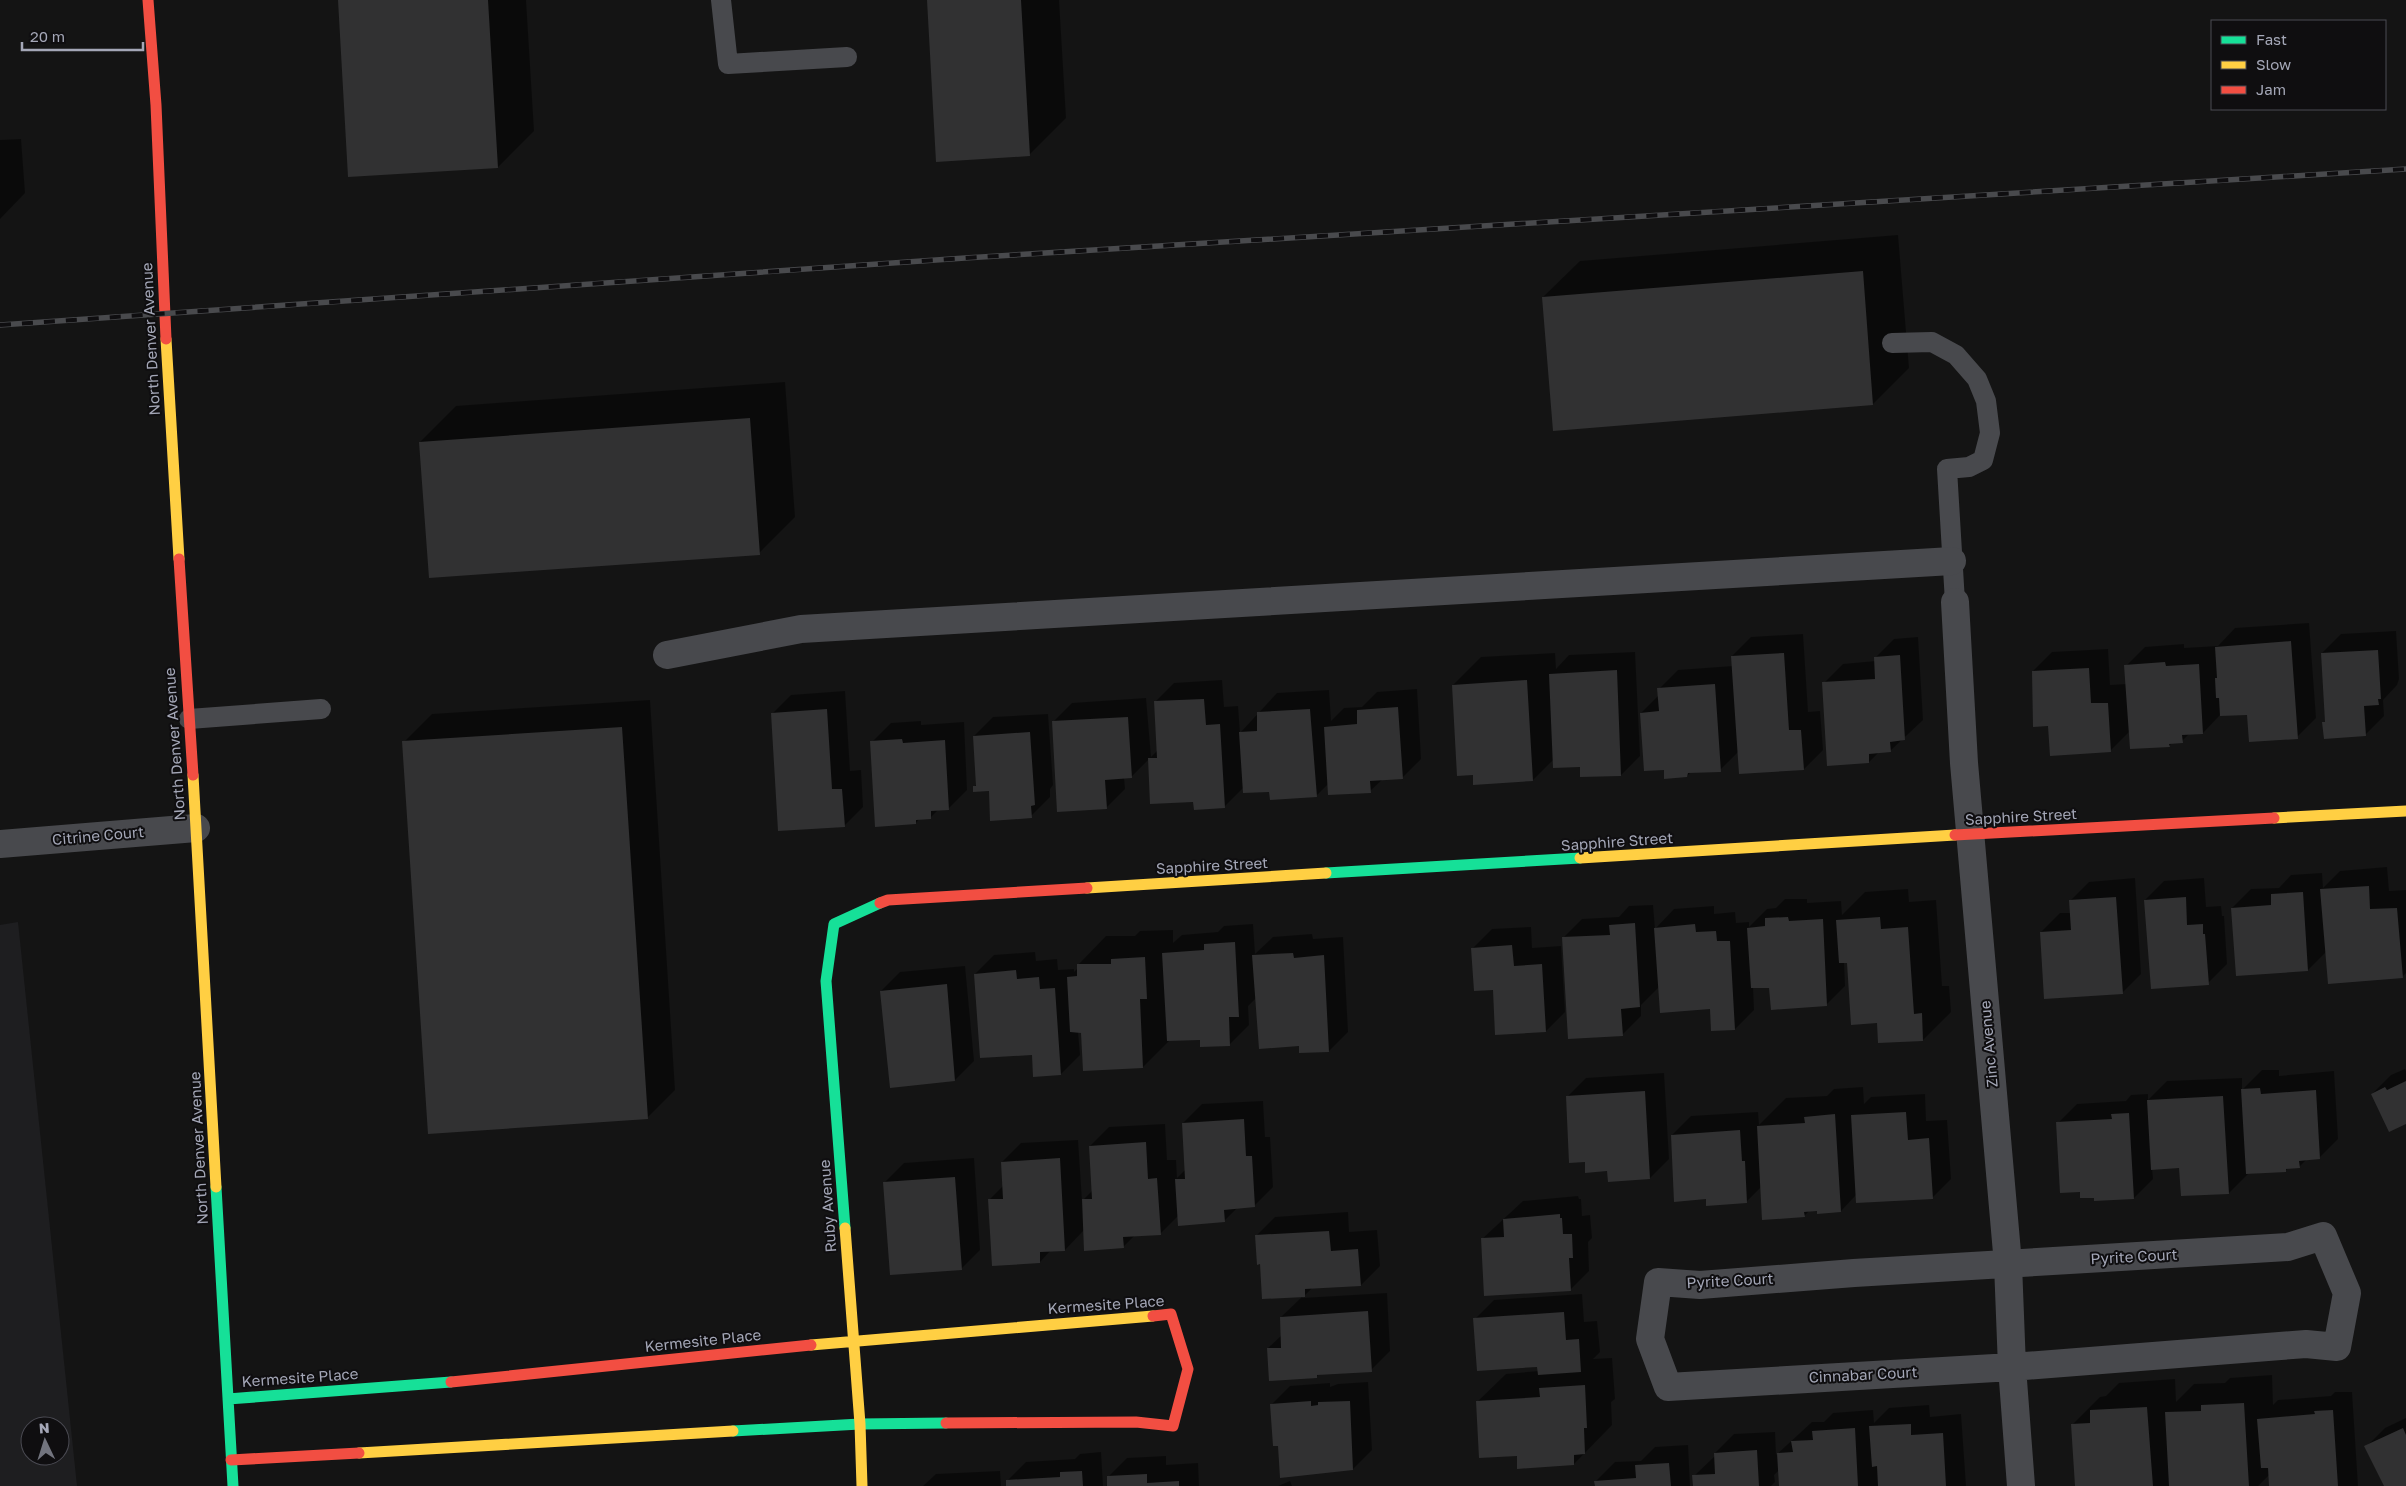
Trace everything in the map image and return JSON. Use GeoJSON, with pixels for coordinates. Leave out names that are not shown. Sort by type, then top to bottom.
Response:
{"type":"FeatureCollection","features":[{"type":"Feature","properties":{"kind":"street","name":"North Denver Avenue"},"geometry":{"type":"LineString","coordinates":[[148,0],[156,105],[167,375],[196,828],[233,1486]]}},
{"type":"Feature","properties":{"kind":"street"},"geometry":{"type":"LineString","coordinates":[[667,655],[801,629],[1952,561]]}},
{"type":"Feature","properties":{"kind":"street","name":"Zinc Avenue"},"geometry":{"type":"LineString","coordinates":[[1955,602],[1964,763],[2008,1264],[2012,1367],[2021,1486]]}},
{"type":"Feature","properties":{"kind":"street","name":"Sapphire Street"},"geometry":{"type":"LineString","coordinates":[[834,924],[888,900],[1971,834],[2406,811]]}},
{"type":"Feature","properties":{"kind":"street","name":"Citrine Court"},"geometry":{"type":"LineString","coordinates":[[0,844],[196,828]]}},
{"type":"Feature","properties":{"kind":"street","name":"Ruby Avenue"},"geometry":{"type":"LineString","coordinates":[[834,924],[826,981],[860,1424],[862,1486]]}},
{"type":"Feature","properties":{"kind":"street","name":"Pyrite Court"},"geometry":{"type":"LineString","coordinates":[[1714,1383],[1668,1387],[1650,1339],[1658,1282],[1700,1285],[2288,1247],[2323,1236],[2347,1293],[2337,1347],[2306,1344],[2012,1367]]}},
{"type":"Feature","properties":{"kind":"street","name":"Kermesite Place"},"geometry":{"type":"LineString","coordinates":[[228,1399],[452,1382],[854,1341],[1172,1314],[1188,1369],[1173,1426],[1136,1422],[860,1424],[231,1460]]}},
{"type":"Feature","properties":{"kind":"street","name":"Cinnabar Court"},"geometry":{"type":"LineString","coordinates":[[1714,1383],[2012,1367]]}},
{"type":"Feature","properties":{"kind":"lane"},"geometry":{"type":"LineString","coordinates":[[720,0],[728,64],[847,57]]}},
{"type":"Feature","properties":{"kind":"lane"},"geometry":{"type":"LineString","coordinates":[[1892,343],[1932,342],[1956,355],[1977,379],[1986,402],[1990,433],[1983,460],[1969,467],[1947,469],[1955,602]]}},
{"type":"Feature","properties":{"kind":"lane"},"geometry":{"type":"LineString","coordinates":[[189,719],[321,709]]}},
{"type":"Feature","properties":{"kind":"shaded area"},"geometry":{"type":"Polygon","coordinates":[[[18,922],[70,1416],[20,1416],[20,1466],[70,1466],[70,1419],[77,1486],[0,1486],[0,925],[18,922]]]}},
{"type":"Feature","properties":{"kind":"building"},"geometry":{"type":"Polygon","coordinates":[[[338,0],[488,0],[498,168],[348,177],[338,0]]]}},
{"type":"Feature","properties":{"kind":"building"},"geometry":{"type":"Polygon","coordinates":[[[927,0],[1021,0],[1030,156],[936,162],[927,0]]]}},
{"type":"Feature","properties":{"kind":"building"},"geometry":{"type":"Polygon","coordinates":[[[1863,271],[1873,405],[1553,431],[1542,297],[1863,271]]]}},
{"type":"Feature","properties":{"kind":"building"},"geometry":{"type":"Polygon","coordinates":[[[750,418],[760,555],[429,578],[419,442],[750,418]]]}},
{"type":"Feature","properties":{"kind":"building"},"geometry":{"type":"Polygon","coordinates":[[[2291,641],[2298,739],[2249,742],[2247,715],[2220,716],[2219,698],[2216,698],[2215,647],[2291,641]]]}},
{"type":"Feature","properties":{"kind":"building"},"geometry":{"type":"Polygon","coordinates":[[[2378,650],[2381,699],[2378,699],[2379,705],[2364,706],[2366,736],[2324,739],[2322,722],[2325,722],[2321,653],[2378,650]]]}},
{"type":"Feature","properties":{"kind":"building"},"geometry":{"type":"Polygon","coordinates":[[[1784,653],[1789,730],[1801,730],[1804,770],[1739,774],[1731,656],[1784,653]]]}},
{"type":"Feature","properties":{"kind":"building"},"geometry":{"type":"Polygon","coordinates":[[[1900,655],[1905,740],[1890,742],[1891,752],[1869,754],[1869,763],[1827,766],[1822,682],[1875,679],[1874,657],[1900,655]]]}},
{"type":"Feature","properties":{"kind":"building"},"geometry":{"type":"Polygon","coordinates":[[[2165,662],[2166,666],[2199,664],[2203,734],[2182,735],[2183,743],[2169,744],[2170,747],[2130,749],[2124,665],[2165,662]]]}},
{"type":"Feature","properties":{"kind":"building"},"geometry":{"type":"Polygon","coordinates":[[[2089,668],[2091,703],[2108,703],[2111,752],[2050,756],[2048,726],[2033,727],[2032,671],[2089,668]]]}},
{"type":"Feature","properties":{"kind":"building"},"geometry":{"type":"Polygon","coordinates":[[[1617,670],[1621,776],[1580,777],[1580,767],[1553,768],[1549,674],[1617,670]]]}},
{"type":"Feature","properties":{"kind":"building"},"geometry":{"type":"Polygon","coordinates":[[[1527,680],[1533,781],[1473,785],[1473,775],[1457,776],[1452,685],[1527,680]]]}},
{"type":"Feature","properties":{"kind":"building"},"geometry":{"type":"Polygon","coordinates":[[[1715,684],[1721,772],[1688,773],[1687,777],[1664,779],[1664,770],[1644,771],[1640,713],[1659,711],[1657,688],[1715,684]]]}},
{"type":"Feature","properties":{"kind":"building"},"geometry":{"type":"Polygon","coordinates":[[[1204,699],[1206,725],[1220,724],[1225,808],[1194,810],[1193,802],[1150,804],[1148,758],[1157,758],[1154,701],[1204,699]]]}},
{"type":"Feature","properties":{"kind":"building"},"geometry":{"type":"Polygon","coordinates":[[[1398,707],[1403,779],[1370,781],[1371,793],[1328,795],[1324,727],[1357,724],[1357,710],[1398,707]]]}},
{"type":"Feature","properties":{"kind":"building"},"geometry":{"type":"Polygon","coordinates":[[[827,709],[832,789],[842,789],[845,827],[778,831],[771,713],[827,709]]]}},
{"type":"Feature","properties":{"kind":"building"},"geometry":{"type":"Polygon","coordinates":[[[1310,709],[1317,797],[1270,800],[1269,792],[1243,793],[1239,732],[1257,731],[1257,712],[1310,709]]]}},
{"type":"Feature","properties":{"kind":"building"},"geometry":{"type":"Polygon","coordinates":[[[1128,717],[1132,778],[1105,780],[1107,809],[1057,812],[1052,721],[1128,717]]]}},
{"type":"Feature","properties":{"kind":"building"},"geometry":{"type":"Polygon","coordinates":[[[622,727],[648,1119],[428,1134],[402,741],[622,727]]]}},
{"type":"Feature","properties":{"kind":"building"},"geometry":{"type":"Polygon","coordinates":[[[1030,732],[1035,805],[1031,806],[1032,818],[990,821],[989,791],[973,792],[973,786],[976,786],[973,736],[1030,732]]]}},
{"type":"Feature","properties":{"kind":"building"},"geometry":{"type":"Polygon","coordinates":[[[902,739],[903,743],[945,740],[949,810],[931,811],[931,819],[916,820],[916,824],[875,827],[870,741],[902,739]]]}},
{"type":"Feature","properties":{"kind":"building"},"geometry":{"type":"Polygon","coordinates":[[[2369,886],[2370,909],[2397,908],[2403,978],[2328,984],[2320,889],[2369,886]]]}},
{"type":"Feature","properties":{"kind":"building"},"geometry":{"type":"Polygon","coordinates":[[[2303,892],[2308,971],[2236,976],[2231,908],[2271,905],[2271,894],[2303,892]]]}},
{"type":"Feature","properties":{"kind":"building"},"geometry":{"type":"Polygon","coordinates":[[[2116,897],[2123,994],[2044,999],[2040,932],[2071,930],[2069,900],[2116,897]]]}},
{"type":"Feature","properties":{"kind":"building"},"geometry":{"type":"Polygon","coordinates":[[[2186,897],[2187,925],[2203,924],[2209,985],[2151,989],[2144,900],[2186,897]]]}},
{"type":"Feature","properties":{"kind":"building"},"geometry":{"type":"Polygon","coordinates":[[[1788,917],[1789,921],[1823,919],[1827,1006],[1771,1010],[1769,988],[1751,988],[1747,928],[1765,926],[1765,918],[1788,917]]]}},
{"type":"Feature","properties":{"kind":"building"},"geometry":{"type":"Polygon","coordinates":[[[1880,917],[1881,929],[1908,927],[1914,1014],[1922,1013],[1923,1041],[1878,1043],[1877,1023],[1851,1025],[1847,963],[1839,963],[1836,920],[1880,917]]]}},
{"type":"Feature","properties":{"kind":"building"},"geometry":{"type":"Polygon","coordinates":[[[1635,923],[1640,1007],[1621,1009],[1623,1036],[1568,1039],[1562,937],[1610,935],[1609,925],[1635,923]]]}},
{"type":"Feature","properties":{"kind":"building"},"geometry":{"type":"Polygon","coordinates":[[[1695,924],[1696,932],[1716,931],[1717,941],[1730,941],[1735,1030],[1711,1031],[1710,1009],[1660,1013],[1654,928],[1695,924]]]}},
{"type":"Feature","properties":{"kind":"building"},"geometry":{"type":"Polygon","coordinates":[[[1235,942],[1239,1017],[1229,1017],[1230,1046],[1200,1047],[1200,1040],[1167,1041],[1162,953],[1204,950],[1204,944],[1235,942]]]}},
{"type":"Feature","properties":{"kind":"building"},"geometry":{"type":"Polygon","coordinates":[[[1512,945],[1514,966],[1542,964],[1546,1032],[1495,1035],[1493,990],[1474,991],[1471,948],[1512,945]]]}},
{"type":"Feature","properties":{"kind":"building"},"geometry":{"type":"Polygon","coordinates":[[[1293,953],[1294,958],[1324,955],[1329,1052],[1299,1053],[1299,1046],[1259,1049],[1252,955],[1293,953]]]}},
{"type":"Feature","properties":{"kind":"building"},"geometry":{"type":"Polygon","coordinates":[[[1145,957],[1147,999],[1140,999],[1143,1068],[1083,1071],[1081,1033],[1070,1032],[1067,977],[1077,976],[1077,964],[1111,964],[1111,959],[1145,957]]]}},
{"type":"Feature","properties":{"kind":"building"},"geometry":{"type":"Polygon","coordinates":[[[1016,970],[1017,979],[1039,977],[1040,989],[1055,988],[1061,1075],[1033,1077],[1032,1055],[980,1058],[974,974],[1016,970]]]}},
{"type":"Feature","properties":{"kind":"building"},"geometry":{"type":"Polygon","coordinates":[[[947,984],[955,1081],[890,1088],[880,991],[947,984]]]}},
{"type":"Feature","properties":{"kind":"building"},"geometry":{"type":"Polygon","coordinates":[[[2406,1081],[2406,1124],[2389,1132],[2371,1094],[2385,1087],[2387,1090],[2406,1081]]]}},
{"type":"Feature","properties":{"kind":"building"},"geometry":{"type":"Polygon","coordinates":[[[2260,1088],[2261,1094],[2316,1090],[2320,1159],[2299,1161],[2300,1168],[2286,1169],[2286,1172],[2246,1174],[2241,1089],[2260,1088]]]}},
{"type":"Feature","properties":{"kind":"building"},"geometry":{"type":"Polygon","coordinates":[[[1645,1091],[1650,1179],[1608,1182],[1607,1171],[1585,1173],[1585,1162],[1569,1163],[1566,1096],[1645,1091]]]}},
{"type":"Feature","properties":{"kind":"building"},"geometry":{"type":"Polygon","coordinates":[[[2223,1096],[2229,1194],[2181,1196],[2179,1168],[2151,1170],[2147,1100],[2223,1096]]]}},
{"type":"Feature","properties":{"kind":"building"},"geometry":{"type":"Polygon","coordinates":[[[1906,1112],[1908,1140],[1929,1138],[1933,1199],[1856,1203],[1851,1115],[1906,1112]]]}},
{"type":"Feature","properties":{"kind":"building"},"geometry":{"type":"Polygon","coordinates":[[[2129,1113],[2134,1199],[2094,1201],[2094,1198],[2080,1198],[2080,1192],[2060,1193],[2056,1122],[2112,1119],[2111,1114],[2129,1113]]]}},
{"type":"Feature","properties":{"kind":"building"},"geometry":{"type":"Polygon","coordinates":[[[1835,1114],[1841,1212],[1817,1214],[1817,1211],[1804,1212],[1805,1217],[1762,1220],[1757,1126],[1805,1123],[1804,1117],[1835,1114]]]}},
{"type":"Feature","properties":{"kind":"building"},"geometry":{"type":"Polygon","coordinates":[[[1244,1119],[1246,1156],[1252,1156],[1255,1207],[1224,1210],[1225,1222],[1178,1226],[1175,1179],[1185,1179],[1182,1123],[1244,1119]]]}},
{"type":"Feature","properties":{"kind":"building"},"geometry":{"type":"Polygon","coordinates":[[[1740,1130],[1742,1161],[1745,1161],[1747,1203],[1706,1206],[1706,1199],[1674,1202],[1671,1135],[1740,1130]]]}},
{"type":"Feature","properties":{"kind":"building"},"geometry":{"type":"Polygon","coordinates":[[[1146,1142],[1148,1179],[1157,1178],[1161,1235],[1123,1237],[1124,1248],[1084,1251],[1082,1199],[1092,1199],[1089,1146],[1146,1142]]]}},
{"type":"Feature","properties":{"kind":"building"},"geometry":{"type":"Polygon","coordinates":[[[1060,1158],[1065,1251],[1040,1252],[1040,1263],[992,1266],[988,1199],[1003,1199],[1001,1162],[1060,1158]]]}},
{"type":"Feature","properties":{"kind":"building"},"geometry":{"type":"Polygon","coordinates":[[[955,1177],[962,1270],[890,1275],[883,1182],[955,1177]]]}},
{"type":"Feature","properties":{"kind":"building"},"geometry":{"type":"Polygon","coordinates":[[[1560,1214],[1563,1234],[1572,1234],[1573,1258],[1569,1258],[1571,1291],[1484,1296],[1481,1238],[1504,1237],[1503,1219],[1560,1214]]]}},
{"type":"Feature","properties":{"kind":"building"},"geometry":{"type":"Polygon","coordinates":[[[1329,1231],[1331,1251],[1358,1249],[1361,1286],[1305,1289],[1305,1297],[1262,1299],[1260,1264],[1257,1265],[1255,1235],[1329,1231]]]}},
{"type":"Feature","properties":{"kind":"building"},"geometry":{"type":"Polygon","coordinates":[[[1368,1311],[1372,1372],[1317,1375],[1317,1378],[1269,1381],[1267,1348],[1281,1348],[1280,1317],[1368,1311]]]}},
{"type":"Feature","properties":{"kind":"building"},"geometry":{"type":"Polygon","coordinates":[[[1564,1312],[1566,1340],[1579,1339],[1581,1372],[1538,1375],[1537,1367],[1477,1371],[1473,1318],[1564,1312]]]}},
{"type":"Feature","properties":{"kind":"building"},"geometry":{"type":"Polygon","coordinates":[[[1585,1385],[1587,1428],[1584,1428],[1585,1454],[1574,1455],[1574,1465],[1517,1469],[1517,1456],[1479,1458],[1476,1401],[1540,1397],[1539,1388],[1585,1385]]]}},
{"type":"Feature","properties":{"kind":"building"},"geometry":{"type":"Polygon","coordinates":[[[1311,1401],[1311,1406],[1318,1405],[1318,1402],[1350,1401],[1353,1470],[1280,1478],[1278,1446],[1273,1446],[1270,1404],[1311,1401]]]}},
{"type":"Feature","properties":{"kind":"building"},"geometry":{"type":"Polygon","coordinates":[[[2244,1403],[2249,1486],[2169,1486],[2165,1412],[2201,1411],[2201,1405],[2244,1403]]]}},
{"type":"Feature","properties":{"kind":"building"},"geometry":{"type":"Polygon","coordinates":[[[2147,1407],[2153,1486],[2075,1486],[2071,1424],[2090,1423],[2090,1410],[2147,1407]]]}},
{"type":"Feature","properties":{"kind":"building"},"geometry":{"type":"Polygon","coordinates":[[[2333,1410],[2338,1486],[2269,1486],[2268,1468],[2261,1468],[2257,1419],[2315,1414],[2314,1411],[2333,1410]]]}},
{"type":"Feature","properties":{"kind":"building"},"geometry":{"type":"Polygon","coordinates":[[[1911,1424],[1911,1435],[1943,1433],[1946,1486],[1878,1486],[1877,1466],[1872,1467],[1869,1426],[1911,1424]]]}},
{"type":"Feature","properties":{"kind":"building"},"geometry":{"type":"Polygon","coordinates":[[[1855,1428],[1858,1486],[1779,1486],[1777,1453],[1793,1452],[1791,1441],[1813,1440],[1812,1431],[1855,1428]]]}},
{"type":"Feature","properties":{"kind":"building"},"geometry":{"type":"Polygon","coordinates":[[[2403,1428],[2406,1435],[2406,1486],[2384,1486],[2364,1446],[2403,1428]]]}},
{"type":"Feature","properties":{"kind":"building"},"geometry":{"type":"Polygon","coordinates":[[[1757,1450],[1759,1486],[1693,1486],[1692,1475],[1715,1474],[1714,1453],[1757,1450]]]}},
{"type":"Feature","properties":{"kind":"building"},"geometry":{"type":"Polygon","coordinates":[[[1669,1463],[1671,1486],[1595,1486],[1594,1481],[1636,1478],[1635,1465],[1669,1463]]]}},
{"type":"Feature","properties":{"kind":"building"},"geometry":{"type":"Polygon","coordinates":[[[1082,1471],[1083,1486],[1006,1486],[1006,1480],[1060,1477],[1060,1472],[1082,1471]]]}},
{"type":"Feature","properties":{"kind":"building"},"geometry":{"type":"Polygon","coordinates":[[[1147,1474],[1147,1483],[1179,1481],[1179,1486],[1107,1486],[1107,1476],[1147,1474]]]}},
{"type":"Feature","properties":{"kind":"railway"},"geometry":{"type":"LineString","coordinates":[[0,325],[965,258],[2406,169]]}},
{"type":"Feature","properties":{"kind":"traffic: fast"},"geometry":{"type":"LineString","coordinates":[[1326,873],[1580,858]]}},
{"type":"Feature","properties":{"kind":"traffic: fast"},"geometry":{"type":"LineString","coordinates":[[845,1228],[826,981],[834,924],[880,903]]}},
{"type":"Feature","properties":{"kind":"traffic: fast"},"geometry":{"type":"LineString","coordinates":[[216,1187],[233,1486]]}},
{"type":"Feature","properties":{"kind":"traffic: fast"},"geometry":{"type":"LineString","coordinates":[[228,1399],[451,1382]]}},
{"type":"Feature","properties":{"kind":"traffic: fast"},"geometry":{"type":"LineString","coordinates":[[733,1431],[860,1424],[946,1423]]}},
{"type":"Feature","properties":{"kind":"traffic: slow"},"geometry":{"type":"LineString","coordinates":[[166,339],[179,559]]}},
{"type":"Feature","properties":{"kind":"traffic: slow"},"geometry":{"type":"LineString","coordinates":[[193,775],[216,1187]]}},
{"type":"Feature","properties":{"kind":"traffic: slow"},"geometry":{"type":"LineString","coordinates":[[2274,818],[2406,811]]}},
{"type":"Feature","properties":{"kind":"traffic: slow"},"geometry":{"type":"LineString","coordinates":[[1580,858],[1955,835]]}},
{"type":"Feature","properties":{"kind":"traffic: slow"},"geometry":{"type":"LineString","coordinates":[[1087,888],[1326,873]]}},
{"type":"Feature","properties":{"kind":"traffic: slow"},"geometry":{"type":"LineString","coordinates":[[845,1228],[860,1424],[862,1486]]}},
{"type":"Feature","properties":{"kind":"traffic: slow"},"geometry":{"type":"LineString","coordinates":[[811,1345],[1153,1316]]}},
{"type":"Feature","properties":{"kind":"traffic: slow"},"geometry":{"type":"LineString","coordinates":[[359,1453],[733,1431]]}},
{"type":"Feature","properties":{"kind":"traffic: jam"},"geometry":{"type":"LineString","coordinates":[[148,0],[156,105],[166,339]]}},
{"type":"Feature","properties":{"kind":"traffic: jam"},"geometry":{"type":"LineString","coordinates":[[179,559],[193,775]]}},
{"type":"Feature","properties":{"kind":"traffic: jam"},"geometry":{"type":"LineString","coordinates":[[1955,835],[2274,818]]}},
{"type":"Feature","properties":{"kind":"traffic: jam"},"geometry":{"type":"LineString","coordinates":[[880,903],[888,900],[1087,888]]}},
{"type":"Feature","properties":{"kind":"traffic: jam"},"geometry":{"type":"LineString","coordinates":[[946,1423],[1136,1422],[1173,1426],[1188,1369],[1171,1314],[1153,1316]]}},
{"type":"Feature","properties":{"kind":"traffic: jam"},"geometry":{"type":"LineString","coordinates":[[451,1382],[811,1345]]}},
{"type":"Feature","properties":{"kind":"traffic: jam"},"geometry":{"type":"LineString","coordinates":[[231,1460],[359,1453]]}}]}
